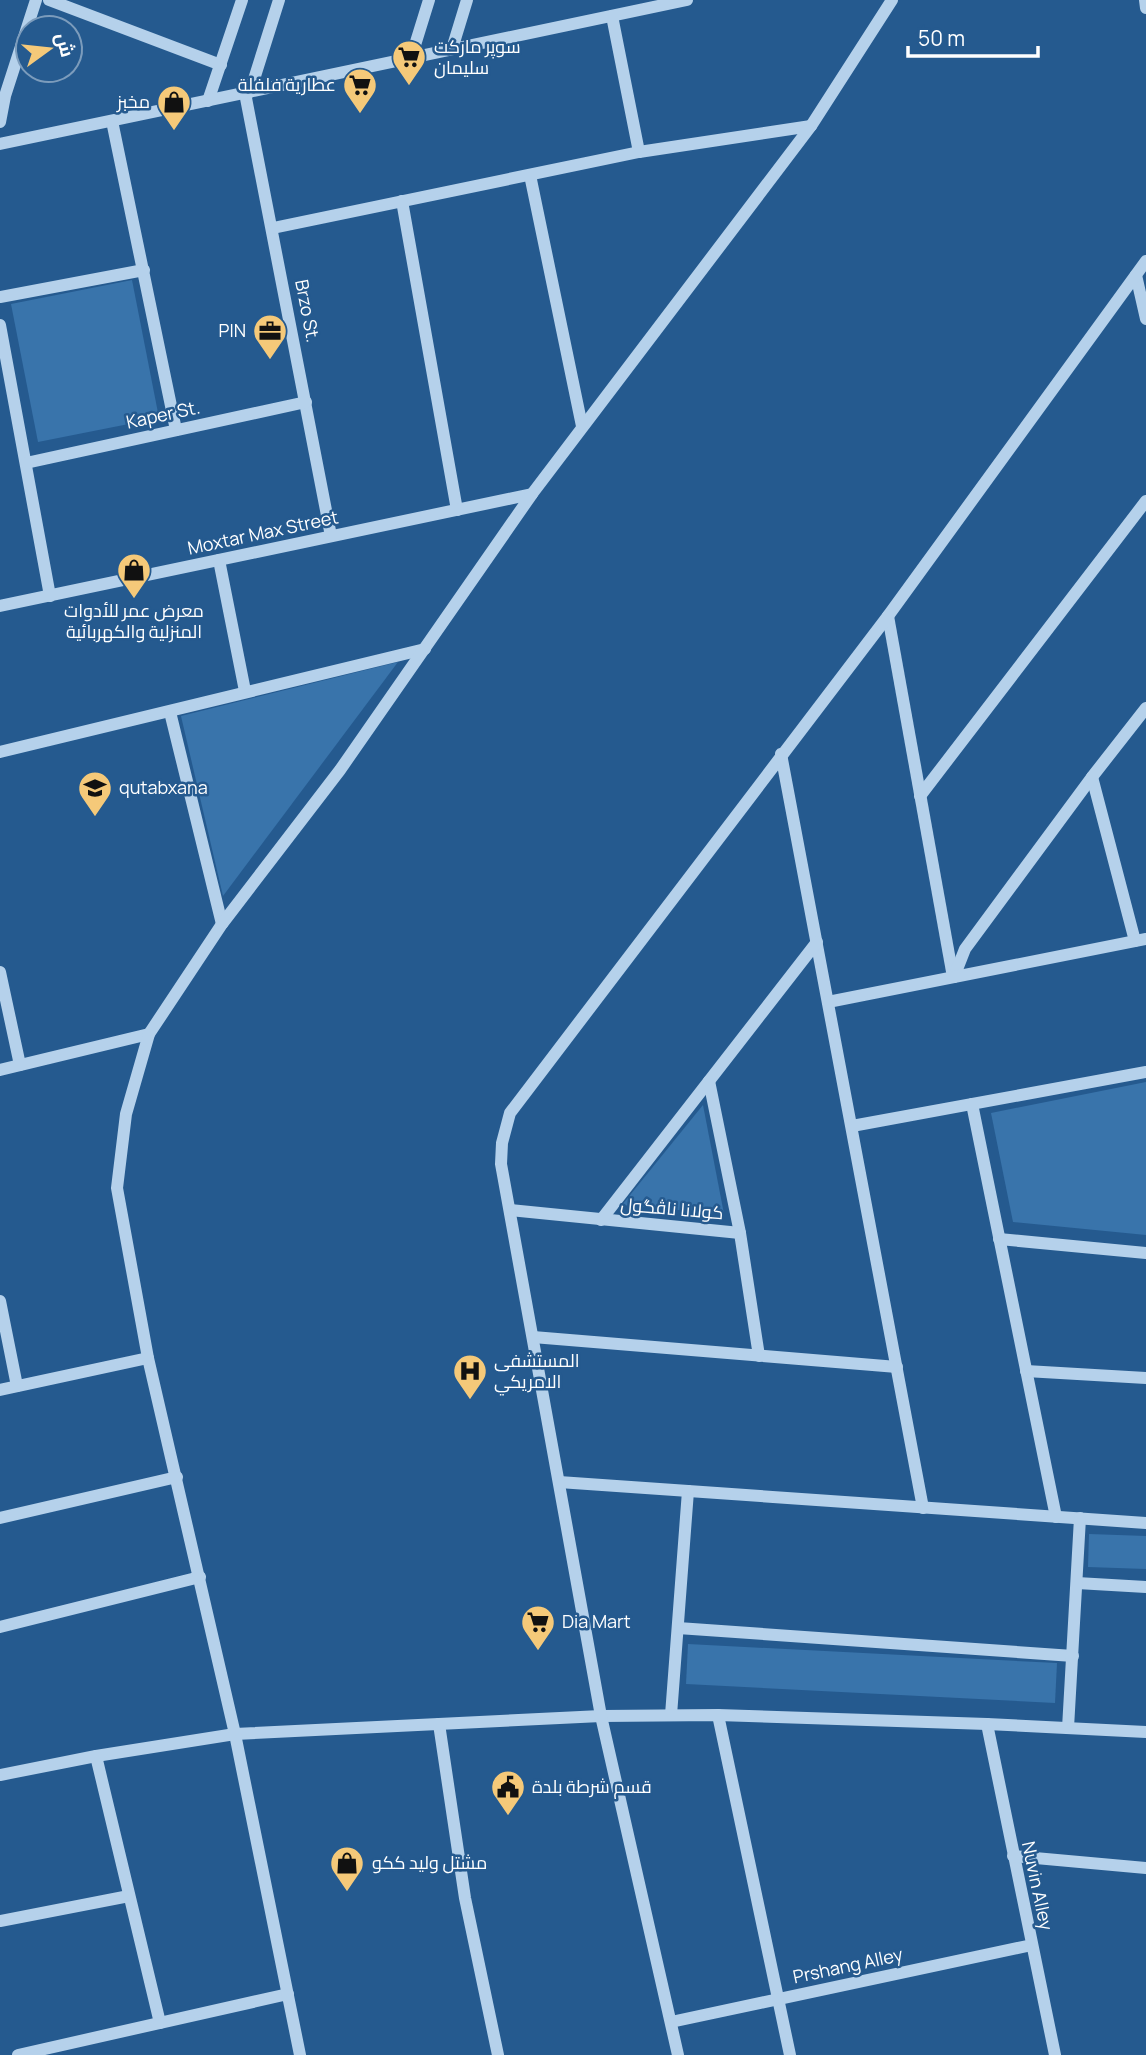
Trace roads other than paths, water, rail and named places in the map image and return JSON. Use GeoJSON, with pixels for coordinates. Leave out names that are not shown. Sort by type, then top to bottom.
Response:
{"type":"FeatureCollection","features":[{"type":"Feature","properties":{"kind":"street"},"geometry":{"type":"LineString","coordinates":[[0,122],[2,96],[36,0]]}},
{"type":"Feature","properties":{"kind":"street"},"geometry":{"type":"LineString","coordinates":[[49,0],[222,65]]}},
{"type":"Feature","properties":{"kind":"street"},"geometry":{"type":"LineString","coordinates":[[208,101],[242,0]]}},
{"type":"Feature","properties":{"kind":"street"},"geometry":{"type":"LineString","coordinates":[[248,92],[279,0]]}},
{"type":"Feature","properties":{"kind":"street"},"geometry":{"type":"LineString","coordinates":[[411,58],[429,0]]}},
{"type":"Feature","properties":{"kind":"street"},"geometry":{"type":"LineString","coordinates":[[452,49],[467,0]]}},
{"type":"Feature","properties":{"kind":"street"},"geometry":{"type":"LineString","coordinates":[[300,2055],[236,1734],[148,1359],[117,1188],[125,1114],[149,1034],[222,924],[340,769],[582,426],[811,126],[892,0]]}},
{"type":"Feature","properties":{"kind":"street"},"geometry":{"type":"LineString","coordinates":[[1145,0],[1146,8]]}},
{"type":"Feature","properties":{"kind":"street"},"geometry":{"type":"LineString","coordinates":[[0,144],[612,16],[638,5],[679,1]]}},
{"type":"Feature","properties":{"kind":"street"},"geometry":{"type":"LineString","coordinates":[[612,16],[639,152]]}},
{"type":"Feature","properties":{"kind":"street","name":"Brzo St."},"geometry":{"type":"LineString","coordinates":[[248,92],[331,536]]}},
{"type":"Feature","properties":{"kind":"street"},"geometry":{"type":"LineString","coordinates":[[112,121],[176,430]]}},
{"type":"Feature","properties":{"kind":"street"},"geometry":{"type":"LineString","coordinates":[[273,228],[639,152],[811,126]]}},
{"type":"Feature","properties":{"kind":"street"},"geometry":{"type":"LineString","coordinates":[[530,175],[582,426]]}},
{"type":"Feature","properties":{"kind":"street"},"geometry":{"type":"LineString","coordinates":[[402,201],[457,510]]}},
{"type":"Feature","properties":{"kind":"street"},"geometry":{"type":"LineString","coordinates":[[678,2055],[601,1716],[501,1164],[502,1143],[510,1112],[888,616],[1146,261]]}},
{"type":"Feature","properties":{"kind":"street"},"geometry":{"type":"LineString","coordinates":[[0,297],[144,270]]}},
{"type":"Feature","properties":{"kind":"street"},"geometry":{"type":"LineString","coordinates":[[1136,275],[1146,319]]}},
{"type":"Feature","properties":{"kind":"street"},"geometry":{"type":"LineString","coordinates":[[0,325],[50,596]]}},
{"type":"Feature","properties":{"kind":"street","name":"Kaper St."},"geometry":{"type":"LineString","coordinates":[[26,463],[306,402]]}},
{"type":"Feature","properties":{"kind":"street","name":"Moxtar Max Street"},"geometry":{"type":"LineString","coordinates":[[0,606],[532,494]]}},
{"type":"Feature","properties":{"kind":"street"},"geometry":{"type":"LineString","coordinates":[[920,796],[1146,501]]}},
{"type":"Feature","properties":{"kind":"street"},"geometry":{"type":"LineString","coordinates":[[219,560],[245,691]]}},
{"type":"Feature","properties":{"kind":"street"},"geometry":{"type":"LineString","coordinates":[[888,616],[954,977]]}},
{"type":"Feature","properties":{"kind":"street"},"geometry":{"type":"LineString","coordinates":[[0,752],[425,649]]}},
{"type":"Feature","properties":{"kind":"street"},"geometry":{"type":"LineString","coordinates":[[954,977],[965,949],[1091,777],[1146,708]]}},
{"type":"Feature","properties":{"kind":"street"},"geometry":{"type":"LineString","coordinates":[[170,712],[222,924]]}},
{"type":"Feature","properties":{"kind":"street"},"geometry":{"type":"LineString","coordinates":[[781,754],[923,1508]]}},
{"type":"Feature","properties":{"kind":"street"},"geometry":{"type":"LineString","coordinates":[[828,1002],[1140,940],[1091,777]]}},
{"type":"Feature","properties":{"kind":"street"},"geometry":{"type":"LineString","coordinates":[[601,1220],[817,942]]}},
{"type":"Feature","properties":{"kind":"street"},"geometry":{"type":"LineString","coordinates":[[0,972],[20,1065]]}},
{"type":"Feature","properties":{"kind":"street"},"geometry":{"type":"LineString","coordinates":[[0,1070],[149,1034]]}},
{"type":"Feature","properties":{"kind":"street"},"geometry":{"type":"LineString","coordinates":[[852,1126],[1146,1072]]}},
{"type":"Feature","properties":{"kind":"street"},"geometry":{"type":"LineString","coordinates":[[709,1081],[740,1233],[759,1356]]}},
{"type":"Feature","properties":{"kind":"street"},"geometry":{"type":"LineString","coordinates":[[972,1104],[1056,1517]]}},
{"type":"Feature","properties":{"kind":"street","name":"کولانا ناڤگول"},"geometry":{"type":"LineString","coordinates":[[510,1210],[740,1233]]}},
{"type":"Feature","properties":{"kind":"street"},"geometry":{"type":"LineString","coordinates":[[999,1239],[1146,1253]]}},
{"type":"Feature","properties":{"kind":"street"},"geometry":{"type":"LineString","coordinates":[[0,1301],[18,1386]]}},
{"type":"Feature","properties":{"kind":"street"},"geometry":{"type":"LineString","coordinates":[[533,1337],[897,1367]]}},
{"type":"Feature","properties":{"kind":"street"},"geometry":{"type":"LineString","coordinates":[[0,1390],[148,1359]]}},
{"type":"Feature","properties":{"kind":"street"},"geometry":{"type":"LineString","coordinates":[[1026,1371],[1146,1378]]}},
{"type":"Feature","properties":{"kind":"street"},"geometry":{"type":"LineString","coordinates":[[0,1518],[177,1477]]}},
{"type":"Feature","properties":{"kind":"street"},"geometry":{"type":"LineString","coordinates":[[559,1482],[1146,1523]]}},
{"type":"Feature","properties":{"kind":"street"},"geometry":{"type":"LineString","coordinates":[[671,1714],[688,1491]]}},
{"type":"Feature","properties":{"kind":"street"},"geometry":{"type":"LineString","coordinates":[[1068,1728],[1080,1518]]}},
{"type":"Feature","properties":{"kind":"street"},"geometry":{"type":"LineString","coordinates":[[0,1627],[200,1577]]}},
{"type":"Feature","properties":{"kind":"street"},"geometry":{"type":"LineString","coordinates":[[1077,1583],[1146,1587]]}},
{"type":"Feature","properties":{"kind":"street"},"geometry":{"type":"LineString","coordinates":[[678,1628],[1073,1656]]}},
{"type":"Feature","properties":{"kind":"street"},"geometry":{"type":"LineString","coordinates":[[718,1715],[790,2055]]}},
{"type":"Feature","properties":{"kind":"street"},"geometry":{"type":"LineString","coordinates":[[0,1775],[96,1756],[236,1734],[601,1716],[718,1715],[1146,1732]]}},
{"type":"Feature","properties":{"kind":"street"},"geometry":{"type":"LineString","coordinates":[[439,1724],[465,1898],[498,2055]]}},
{"type":"Feature","properties":{"kind":"street","name":"Nuvin Alley"},"geometry":{"type":"LineString","coordinates":[[987,1724],[1055,2055]]}},
{"type":"Feature","properties":{"kind":"street"},"geometry":{"type":"LineString","coordinates":[[96,1756],[160,2023]]}},
{"type":"Feature","properties":{"kind":"street"},"geometry":{"type":"LineString","coordinates":[[1013,1856],[1146,1868]]}},
{"type":"Feature","properties":{"kind":"street"},"geometry":{"type":"LineString","coordinates":[[0,1921],[129,1896]]}},
{"type":"Feature","properties":{"kind":"street","name":"Prshang Alley"},"geometry":{"type":"LineString","coordinates":[[671,2022],[1032,1945]]}},
{"type":"Feature","properties":{"kind":"street"},"geometry":{"type":"LineString","coordinates":[[18,2055],[288,1994]]}},
{"type":"Feature","properties":{"kind":"place","name":"سوپر ماركت سليمان"},"geometry":{"type":"Point","coordinates":[409,87]}},
{"type":"Feature","properties":{"kind":"place","name":"عطارية فلفلة"},"geometry":{"type":"Point","coordinates":[360,115]}},
{"type":"Feature","properties":{"kind":"place","name":"مخبز"},"geometry":{"type":"Point","coordinates":[174,132]}},
{"type":"Feature","properties":{"kind":"place","name":"PIN"},"geometry":{"type":"Point","coordinates":[270,361]}},
{"type":"Feature","properties":{"kind":"place","name":"معرض عمر للأدوات المنزلية والكهربائية"},"geometry":{"type":"Point","coordinates":[134,600]}},
{"type":"Feature","properties":{"kind":"place","name":"qutabxana"},"geometry":{"type":"Point","coordinates":[95,818]}},
{"type":"Feature","properties":{"kind":"place","name":"المستشفى الامريكي"},"geometry":{"type":"Point","coordinates":[470,1401]}},
{"type":"Feature","properties":{"kind":"place","name":"Dia Mart"},"geometry":{"type":"Point","coordinates":[538,1652]}},
{"type":"Feature","properties":{"kind":"place","name":"قسم شرطة بلدة"},"geometry":{"type":"Point","coordinates":[508,1817]}},
{"type":"Feature","properties":{"kind":"place","name":"مشتل وليد ككو"},"geometry":{"type":"Point","coordinates":[347,1893]}}]}
